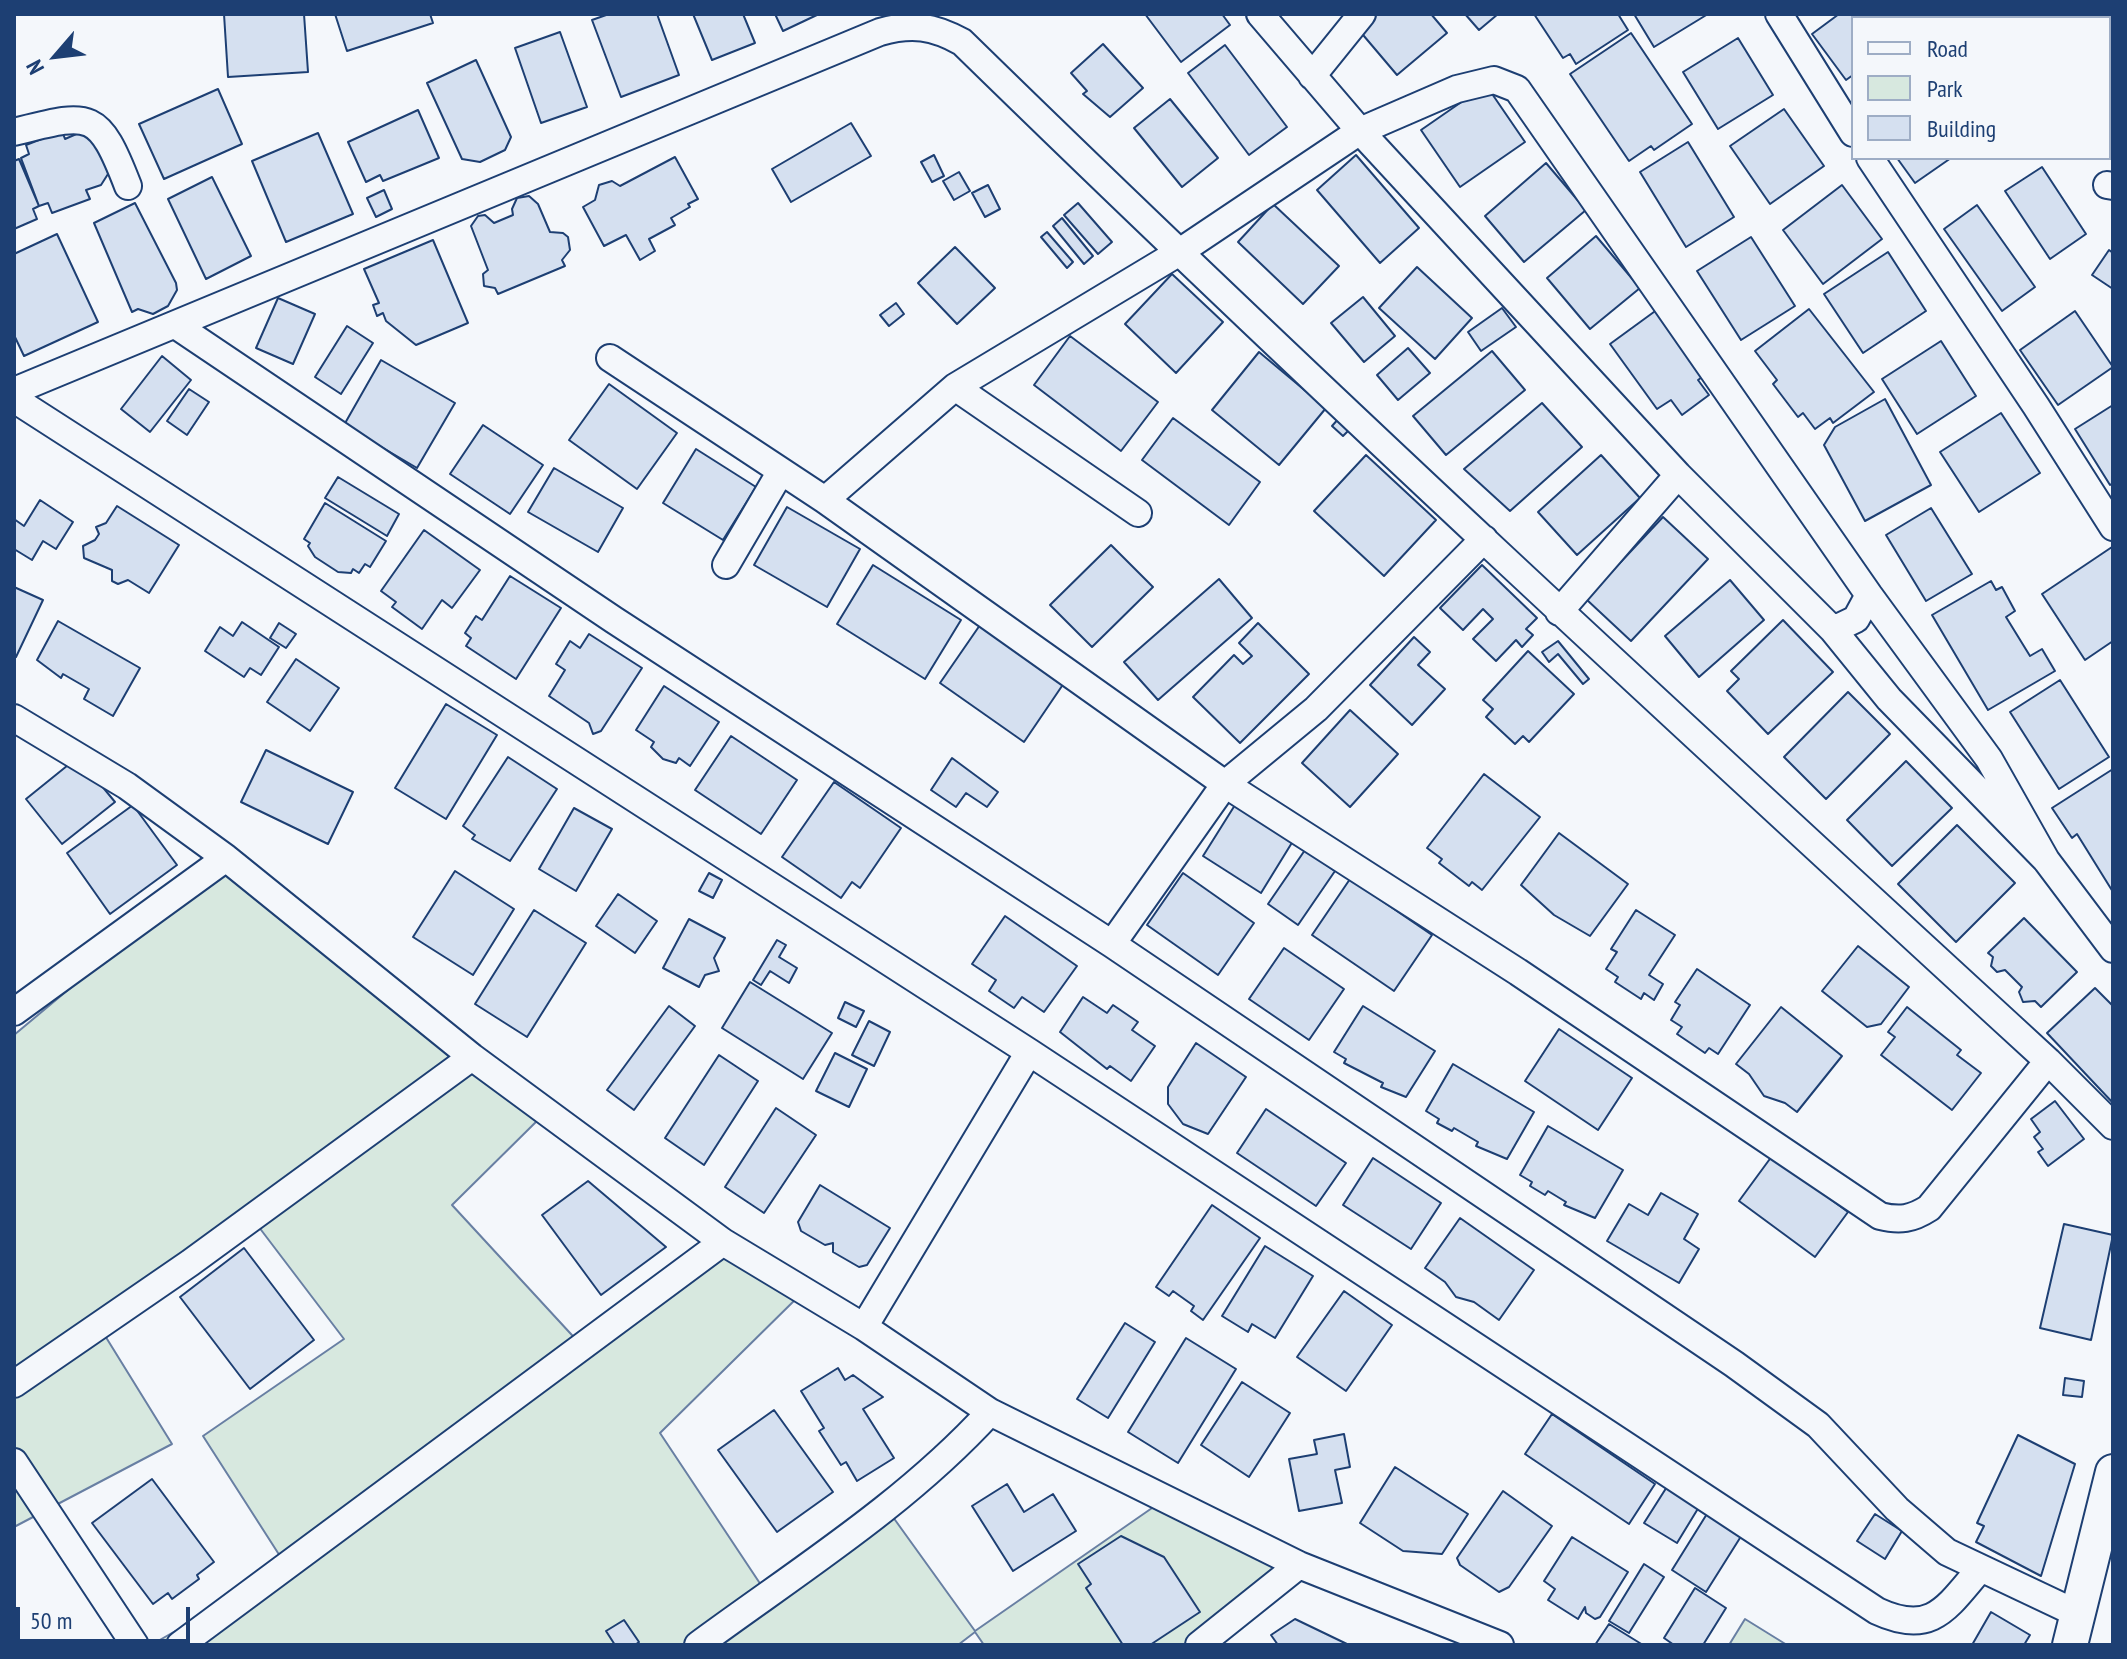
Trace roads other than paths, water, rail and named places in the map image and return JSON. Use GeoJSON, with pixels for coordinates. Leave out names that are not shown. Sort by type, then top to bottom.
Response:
{"type":"FeatureCollection","features":[{"type":"Feature","properties":{"kind":"main road"},"geometry":{"type":"LineString","coordinates":[[2074,1630],[2113,1472]]}},
{"type":"Feature","properties":{"kind":"street"},"geometry":{"type":"LineString","coordinates":[[1260,14],[1360,131],[1678,475],[1833,630],[1889,699],[2046,860],[2113,949]]}},
{"type":"Feature","properties":{"kind":"street"},"geometry":{"type":"LineString","coordinates":[[1312,76],[1362,14]]}},
{"type":"Feature","properties":{"kind":"street"},"geometry":{"type":"LineString","coordinates":[[1779,14],[1851,130]]}},
{"type":"Feature","properties":{"kind":"street"},"geometry":{"type":"LineString","coordinates":[[14,391],[177,326],[543,169],[900,27],[922,25],[962,42],[1178,253],[1559,612],[2048,1061],[2113,1126]]}},
{"type":"Feature","properties":{"kind":"street"},"geometry":{"type":"LineString","coordinates":[[825,500],[955,387],[1178,253],[1360,131],[1457,89],[1494,80],[1517,89],[1869,595],[1989,759],[2046,860]]}},
{"type":"Feature","properties":{"kind":"street"},"geometry":{"type":"LineString","coordinates":[[14,132],[68,118],[98,126],[108,138],[128,186]]}},
{"type":"Feature","properties":{"kind":"street"},"geometry":{"type":"LineString","coordinates":[[1871,160],[2113,527]]}},
{"type":"Feature","properties":{"kind":"street"},"geometry":{"type":"LineString","coordinates":[[177,326],[614,620],[1112,944],[1734,1364],[1818,1425],[1921,1531],[1947,1552],[2074,1630]]}},
{"type":"Feature","properties":{"kind":"street"},"geometry":{"type":"LineString","coordinates":[[610,358],[825,500],[1225,784],[1518,972],[1880,1216],[1896,1220],[1915,1218],[1929,1208],[2048,1061]]}},
{"type":"Feature","properties":{"kind":"street"},"geometry":{"type":"LineString","coordinates":[[955,387],[1138,513]]}},
{"type":"Feature","properties":{"kind":"street"},"geometry":{"type":"LineString","coordinates":[[14,399],[1029,1052],[1877,1611],[1898,1621],[1916,1623],[1932,1618],[1946,1609],[1979,1570]]}},
{"type":"Feature","properties":{"kind":"street"},"geometry":{"type":"LineString","coordinates":[[726,565],[781,471]]}},
{"type":"Feature","properties":{"kind":"street"},"geometry":{"type":"LineString","coordinates":[[1559,612],[1678,475]]}},
{"type":"Feature","properties":{"kind":"street"},"geometry":{"type":"LineString","coordinates":[[1112,944],[1225,784],[1316,709],[1484,539]]}},
{"type":"Feature","properties":{"kind":"street"},"geometry":{"type":"LineString","coordinates":[[1833,630],[1856,619],[1869,595]]}},
{"type":"Feature","properties":{"kind":"street"},"geometry":{"type":"LineString","coordinates":[[14,718],[127,786],[226,858],[472,1057],[723,1242],[864,1327],[990,1412],[1299,1565],[1500,1645]]}},
{"type":"Feature","properties":{"kind":"street"},"geometry":{"type":"LineString","coordinates":[[14,1012],[226,858]]}},
{"type":"Feature","properties":{"kind":"street"},"geometry":{"type":"LineString","coordinates":[[864,1327],[1029,1052]]}},
{"type":"Feature","properties":{"kind":"street"},"geometry":{"type":"LineString","coordinates":[[14,1384],[190,1263],[472,1057]]}},
{"type":"Feature","properties":{"kind":"street"},"geometry":{"type":"LineString","coordinates":[[180,1645],[723,1242]]}},
{"type":"Feature","properties":{"kind":"street"},"geometry":{"type":"LineString","coordinates":[[698,1645],[837,1544],[953,1453],[990,1412]]}},
{"type":"Feature","properties":{"kind":"street"},"geometry":{"type":"LineString","coordinates":[[14,1462],[50,1522],[135,1645]]}},
{"type":"Feature","properties":{"kind":"street"},"geometry":{"type":"LineString","coordinates":[[1199,1645],[1299,1565]]}}]}
